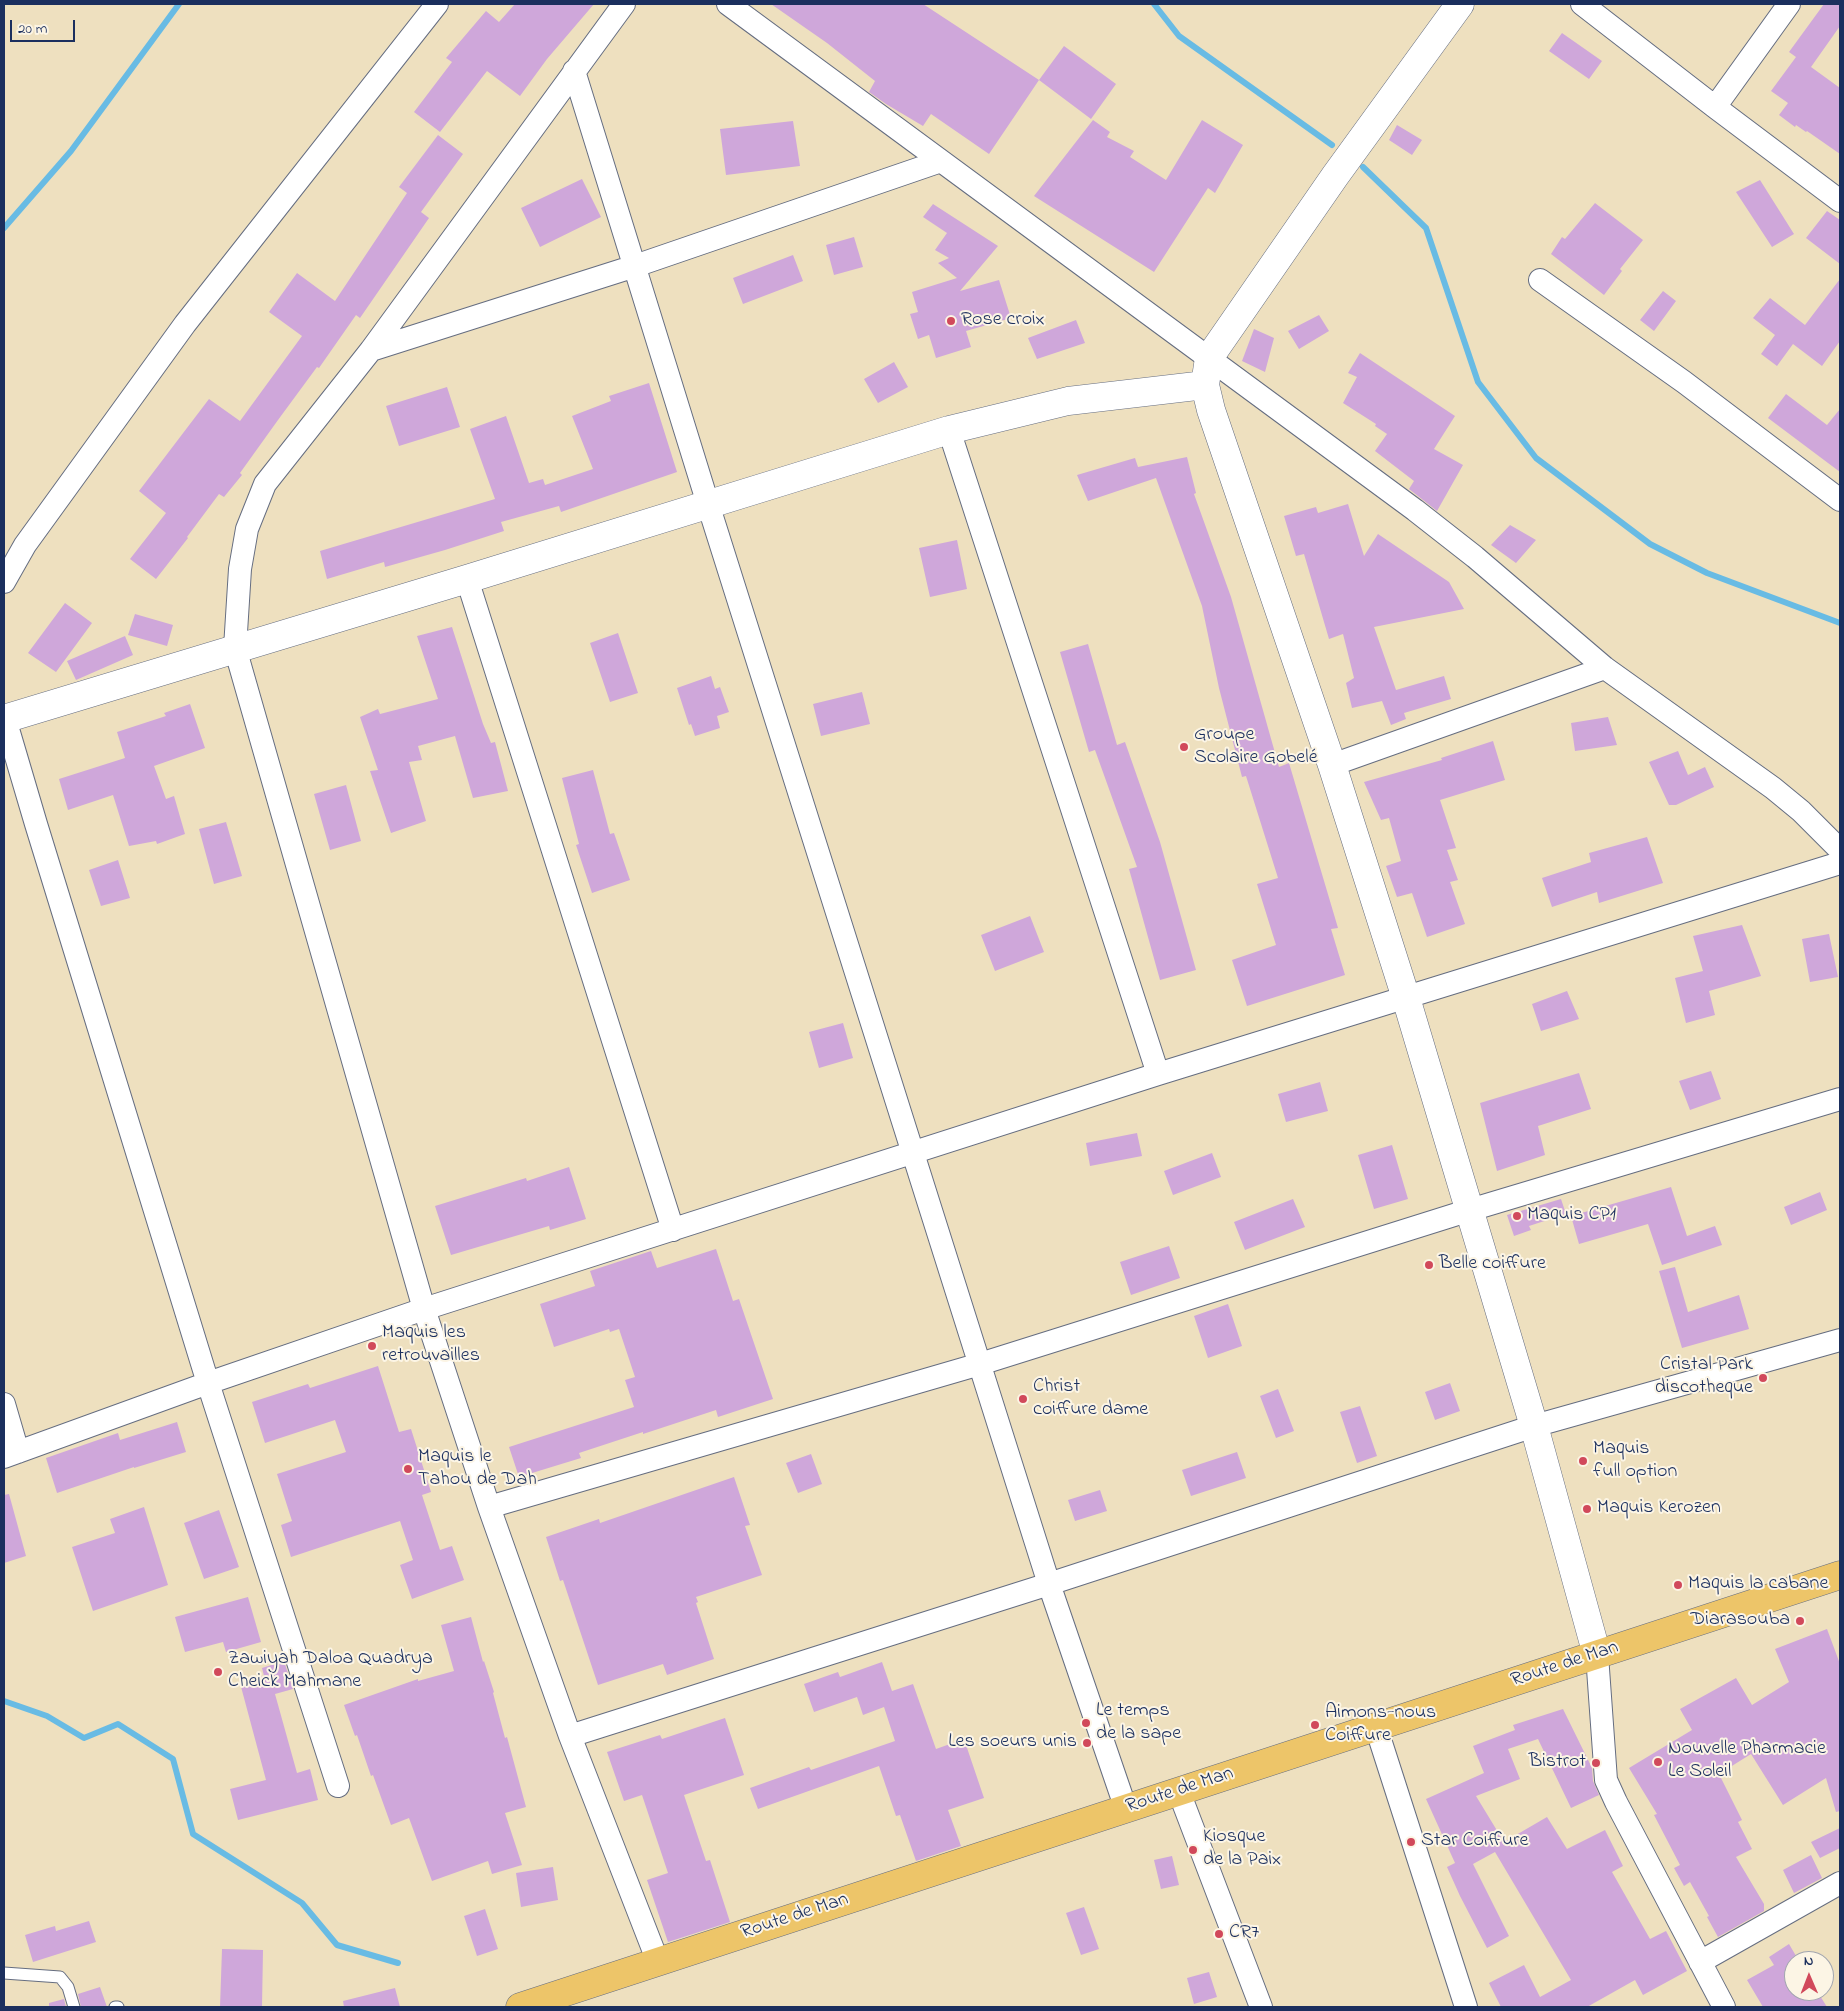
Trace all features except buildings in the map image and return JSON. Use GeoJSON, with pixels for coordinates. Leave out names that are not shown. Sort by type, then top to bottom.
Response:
{"type":"FeatureCollection","features":[{"type":"Feature","properties":{"kind":"highway","name":"Route de Man"},"geometry":{"type":"LineString","coordinates":[[520,2007],[1597,1655],[1838,1580]]}},
{"type":"Feature","properties":{"kind":"street"},"geometry":{"type":"LineString","coordinates":[[4,582],[26,545],[185,324],[437,4]]}},
{"type":"Feature","properties":{"kind":"street"},"geometry":{"type":"LineString","coordinates":[[624,4],[371,350],[265,484],[246,528],[240,569],[235,648],[424,1309],[489,1507],[570,1736],[658,1962]]}},
{"type":"Feature","properties":{"kind":"street"},"geometry":{"type":"LineString","coordinates":[[728,4],[1476,557],[1605,668],[1773,788],[1840,850]]}},
{"type":"Feature","properties":{"kind":"street"},"geometry":{"type":"LineString","coordinates":[[1460,4],[1335,176],[1209,358],[1205,385],[1211,410],[1332,765],[1406,998],[1534,1426],[1597,1655],[1606,1780],[1724,2007]]}},
{"type":"Feature","properties":{"kind":"street"},"geometry":{"type":"LineString","coordinates":[[1582,4],[1840,201]]}},
{"type":"Feature","properties":{"kind":"street"},"geometry":{"type":"LineString","coordinates":[[1715,107],[1789,4]]}},
{"type":"Feature","properties":{"kind":"street"},"geometry":{"type":"LineString","coordinates":[[574,71],[708,504],[1049,1584],[1126,1809]]}},
{"type":"Feature","properties":{"kind":"street"},"geometry":{"type":"LineString","coordinates":[[371,350],[635,266],[941,161]]}},
{"type":"Feature","properties":{"kind":"street"},"geometry":{"type":"LineString","coordinates":[[1540,280],[1684,382],[1840,500]]}},
{"type":"Feature","properties":{"kind":"street"},"geometry":{"type":"LineString","coordinates":[[338,1786],[208,1383],[5,719],[949,430],[1068,401],[1205,385]]}},
{"type":"Feature","properties":{"kind":"street"},"geometry":{"type":"LineString","coordinates":[[949,430],[1158,1074]]}},
{"type":"Feature","properties":{"kind":"street"},"geometry":{"type":"LineString","coordinates":[[467,579],[673,1230]]}},
{"type":"Feature","properties":{"kind":"street"},"geometry":{"type":"LineString","coordinates":[[1332,765],[1605,668]]}},
{"type":"Feature","properties":{"kind":"street"},"geometry":{"type":"LineString","coordinates":[[4,1404],[11,1454],[208,1383],[424,1309],[1158,1074],[1840,863]]}},
{"type":"Feature","properties":{"kind":"street"},"geometry":{"type":"LineString","coordinates":[[489,1507],[980,1364],[1470,1210],[1840,1099]]}},
{"type":"Feature","properties":{"kind":"street"},"geometry":{"type":"LineString","coordinates":[[570,1736],[1049,1584],[1534,1426],[1840,1340]]}},
{"type":"Feature","properties":{"kind":"street"},"geometry":{"type":"LineString","coordinates":[[1376,1727],[1466,2007]]}},
{"type":"Feature","properties":{"kind":"street"},"geometry":{"type":"LineString","coordinates":[[1179,1792],[1261,2007]]}},
{"type":"Feature","properties":{"kind":"street"},"geometry":{"type":"LineString","coordinates":[[1700,1962],[1840,1883]]}},
{"type":"Feature","properties":{"kind":"lane"},"geometry":{"type":"LineString","coordinates":[[4,1973],[60,1977],[68,1986],[74,2007]]}},
{"type":"Feature","properties":{"kind":"waterway"},"geometry":{"type":"LineString","coordinates":[[4,228],[71,151],[179,4]]}},
{"type":"Feature","properties":{"kind":"waterway"},"geometry":{"type":"LineString","coordinates":[[1154,4],[1179,36],[1332,145]]}},
{"type":"Feature","properties":{"kind":"waterway"},"geometry":{"type":"LineString","coordinates":[[1363,167],[1426,228],[1478,382],[1536,458],[1650,544],[1707,573],[1840,623]]}},
{"type":"Feature","properties":{"kind":"waterway"},"geometry":{"type":"LineString","coordinates":[[4,1701],[47,1716],[84,1738],[118,1724],[173,1759],[193,1834],[302,1903],[337,1945],[398,1963]]}},
{"type":"Feature","properties":{"kind":"place","name":"Rose croix"},"geometry":{"type":"Point","coordinates":[951,321]}},
{"type":"Feature","properties":{"kind":"place","name":"Groupe Scolaire Gobelé"},"geometry":{"type":"Point","coordinates":[1184,747]}},
{"type":"Feature","properties":{"kind":"place","name":"Maquis CP1"},"geometry":{"type":"Point","coordinates":[1517,1216]}},
{"type":"Feature","properties":{"kind":"place","name":"Belle coiffure"},"geometry":{"type":"Point","coordinates":[1429,1265]}},
{"type":"Feature","properties":{"kind":"place","name":"Maquis les retrouvailles"},"geometry":{"type":"Point","coordinates":[372,1346]}},
{"type":"Feature","properties":{"kind":"place","name":"Cristal Park discotheque"},"geometry":{"type":"Point","coordinates":[1763,1378]}},
{"type":"Feature","properties":{"kind":"place","name":"Christ coiffure dame"},"geometry":{"type":"Point","coordinates":[1023,1399]}},
{"type":"Feature","properties":{"kind":"place","name":"Maquis full option"},"geometry":{"type":"Point","coordinates":[1583,1461]}},
{"type":"Feature","properties":{"kind":"place","name":"Maquis le Tahou de Dah"},"geometry":{"type":"Point","coordinates":[408,1469]}},
{"type":"Feature","properties":{"kind":"place","name":"Maquis Kerozen"},"geometry":{"type":"Point","coordinates":[1587,1509]}},
{"type":"Feature","properties":{"kind":"place","name":"Maquis la cabane"},"geometry":{"type":"Point","coordinates":[1678,1585]}},
{"type":"Feature","properties":{"kind":"place","name":"Diarasouba"},"geometry":{"type":"Point","coordinates":[1800,1621]}},
{"type":"Feature","properties":{"kind":"place","name":"Zawiyah Daloa Quadrya Cheick Mahmane"},"geometry":{"type":"Point","coordinates":[218,1672]}},
{"type":"Feature","properties":{"kind":"place","name":"Le temps de la sape"},"geometry":{"type":"Point","coordinates":[1086,1723]}},
{"type":"Feature","properties":{"kind":"place","name":"Aimons-nous Coiffure"},"geometry":{"type":"Point","coordinates":[1315,1725]}},
{"type":"Feature","properties":{"kind":"place","name":"Les soeurs unis"},"geometry":{"type":"Point","coordinates":[1087,1743]}},
{"type":"Feature","properties":{"kind":"place","name":"Nouvelle Pharmacie Le Soleil"},"geometry":{"type":"Point","coordinates":[1658,1762]}},
{"type":"Feature","properties":{"kind":"place","name":"Bistrot"},"geometry":{"type":"Point","coordinates":[1596,1763]}},
{"type":"Feature","properties":{"kind":"place","name":"Star Coiffure"},"geometry":{"type":"Point","coordinates":[1411,1842]}},
{"type":"Feature","properties":{"kind":"place","name":"Kiosque de la Paix"},"geometry":{"type":"Point","coordinates":[1193,1850]}},
{"type":"Feature","properties":{"kind":"place","name":"CR7"},"geometry":{"type":"Point","coordinates":[1219,1934]}}]}
